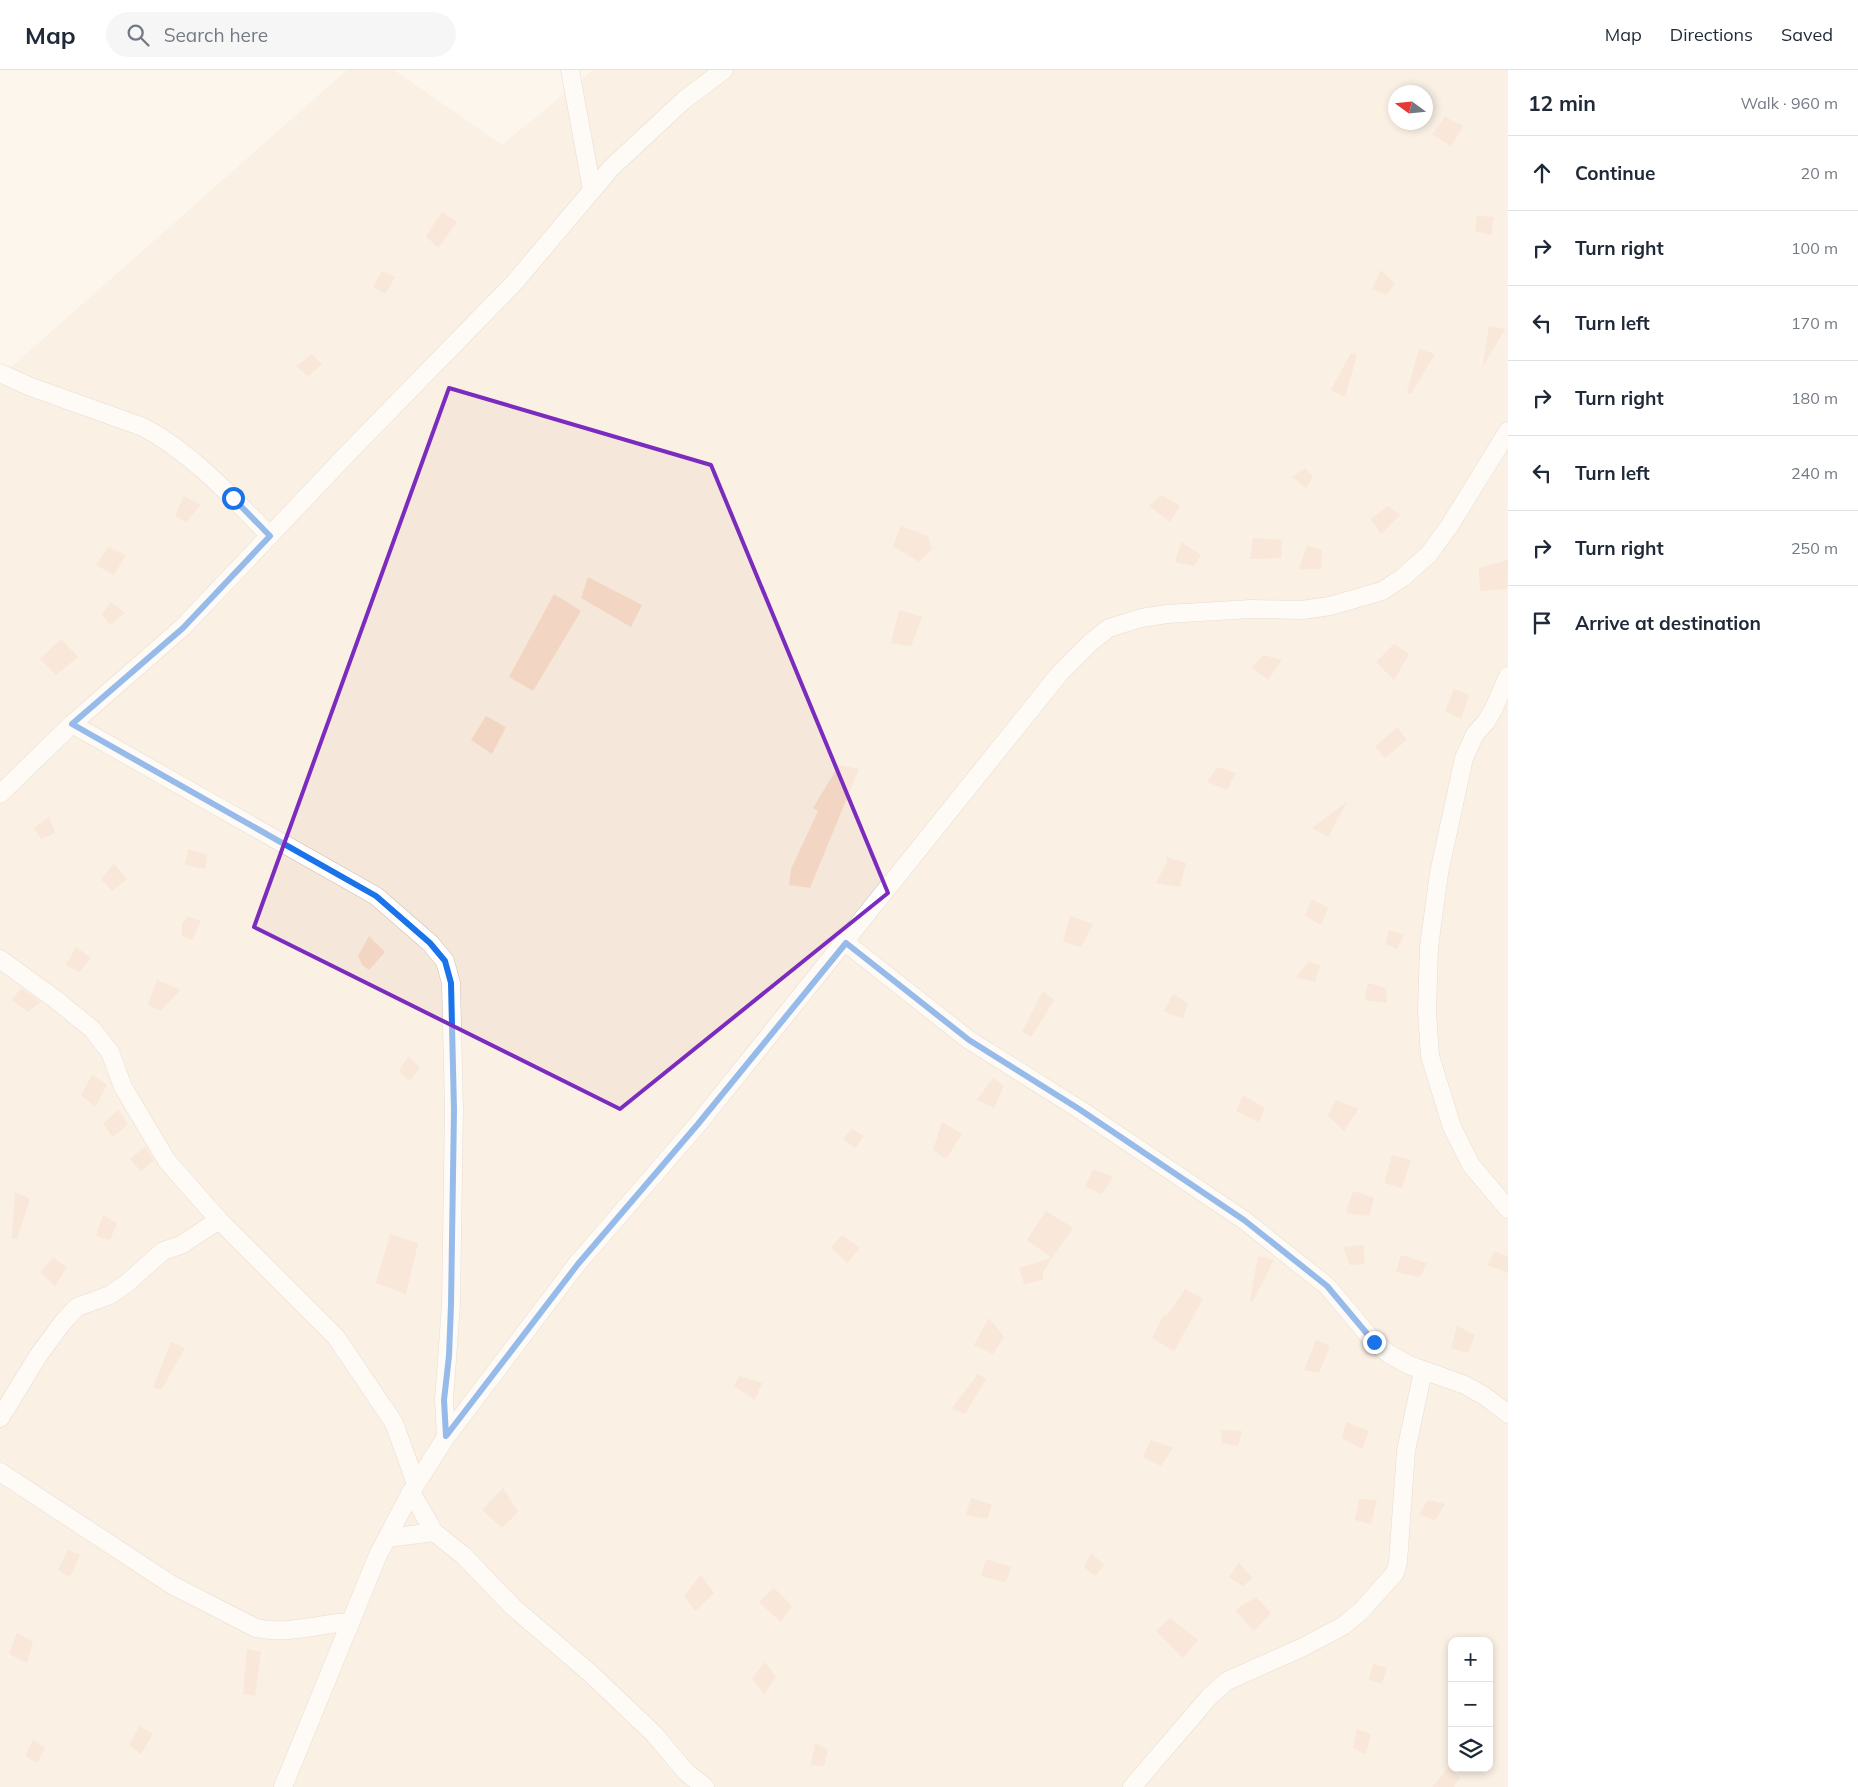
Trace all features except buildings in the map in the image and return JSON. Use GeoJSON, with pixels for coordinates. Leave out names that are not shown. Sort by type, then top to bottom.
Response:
{"type":"FeatureCollection","features":[{"type":"Feature","properties":{"kind":"street"},"geometry":{"type":"LineString","coordinates":[[570,70],[592,190]]}},
{"type":"Feature","properties":{"kind":"street"},"geometry":{"type":"LineString","coordinates":[[0,794],[72,724],[183,628],[514,283],[611,168],[684,100],[724,70]]}},
{"type":"Feature","properties":{"kind":"street"},"geometry":{"type":"LineString","coordinates":[[0,373],[31,387],[143,427],[159,436],[233,498],[270,536]]}},
{"type":"Feature","properties":{"kind":"street"},"geometry":{"type":"LineString","coordinates":[[283,1787],[364,1585],[414,1488],[446,1436],[578,1264],[698,1124],[846,943],[1011,732],[1060,673],[1091,642],[1109,628],[1141,618],[1167,614],[1251,609],[1302,610],[1330,606],[1382,592],[1402,578],[1429,554],[1450,525],[1508,431]]}},
{"type":"Feature","properties":{"kind":"street"},"geometry":{"type":"LineString","coordinates":[[1508,676],[1494,708],[1486,722],[1475,734],[1464,758],[1439,873],[1429,947],[1427,1011],[1430,1056],[1452,1127],[1471,1165],[1508,1208]]}},
{"type":"Feature","properties":{"kind":"street"},"geometry":{"type":"LineString","coordinates":[[72,724],[376,896],[430,943],[445,961],[451,983],[454,1082],[451,1314],[444,1400],[446,1436]]}},
{"type":"Feature","properties":{"kind":"street"},"geometry":{"type":"LineString","coordinates":[[846,943],[969,1040],[1079,1109],[1244,1220],[1327,1286],[1374,1342],[1390,1354],[1422,1371],[1465,1386],[1493,1402],[1508,1414]]}},
{"type":"Feature","properties":{"kind":"street"},"geometry":{"type":"LineString","coordinates":[[0,958],[55,999],[92,1030],[110,1052],[123,1087],[167,1160],[219,1220],[336,1337],[394,1423],[414,1488],[434,1532],[464,1556],[513,1607],[654,1734],[686,1772],[705,1787]]}},
{"type":"Feature","properties":{"kind":"street"},"geometry":{"type":"LineString","coordinates":[[0,1418],[48,1342],[63,1322],[77,1308],[110,1295],[126,1284],[163,1251],[181,1245],[219,1220]]}},
{"type":"Feature","properties":{"kind":"street"},"geometry":{"type":"LineString","coordinates":[[1132,1787],[1210,1696],[1227,1680],[1301,1648],[1343,1626],[1361,1611],[1395,1572],[1398,1562],[1406,1451],[1422,1371]]}},
{"type":"Feature","properties":{"kind":"street"},"geometry":{"type":"LineString","coordinates":[[0,1472],[172,1586],[248,1624],[270,1631],[349,1622]]}},
{"type":"Feature","properties":{"kind":"street"},"geometry":{"type":"LineString","coordinates":[[388,1538],[434,1532]]}},
{"type":"Feature","properties":{"kind":"highlighted area"},"geometry":{"type":"Polygon","coordinates":[[[449,388],[711,465],[888,893],[620,1109],[254,927],[449,388]]]}},
{"type":"Feature","properties":{"kind":"shaded area"},"geometry":{"type":"Polygon","coordinates":[[[347,70],[394,70],[502,145],[593,70],[1508,70],[1508,1787],[0,1787],[0,377],[347,70]]]}},
{"type":"Feature","properties":{"kind":"route"},"geometry":{"type":"LineString","coordinates":[[233,498],[270,536],[183,628],[72,724],[376,896],[430,943],[445,961],[451,983],[454,1026],[451,1305],[449,1356],[444,1400],[446,1436],[578,1264],[698,1124],[846,943],[969,1040],[1079,1109],[1244,1220],[1327,1286],[1374,1342]]}}]}
